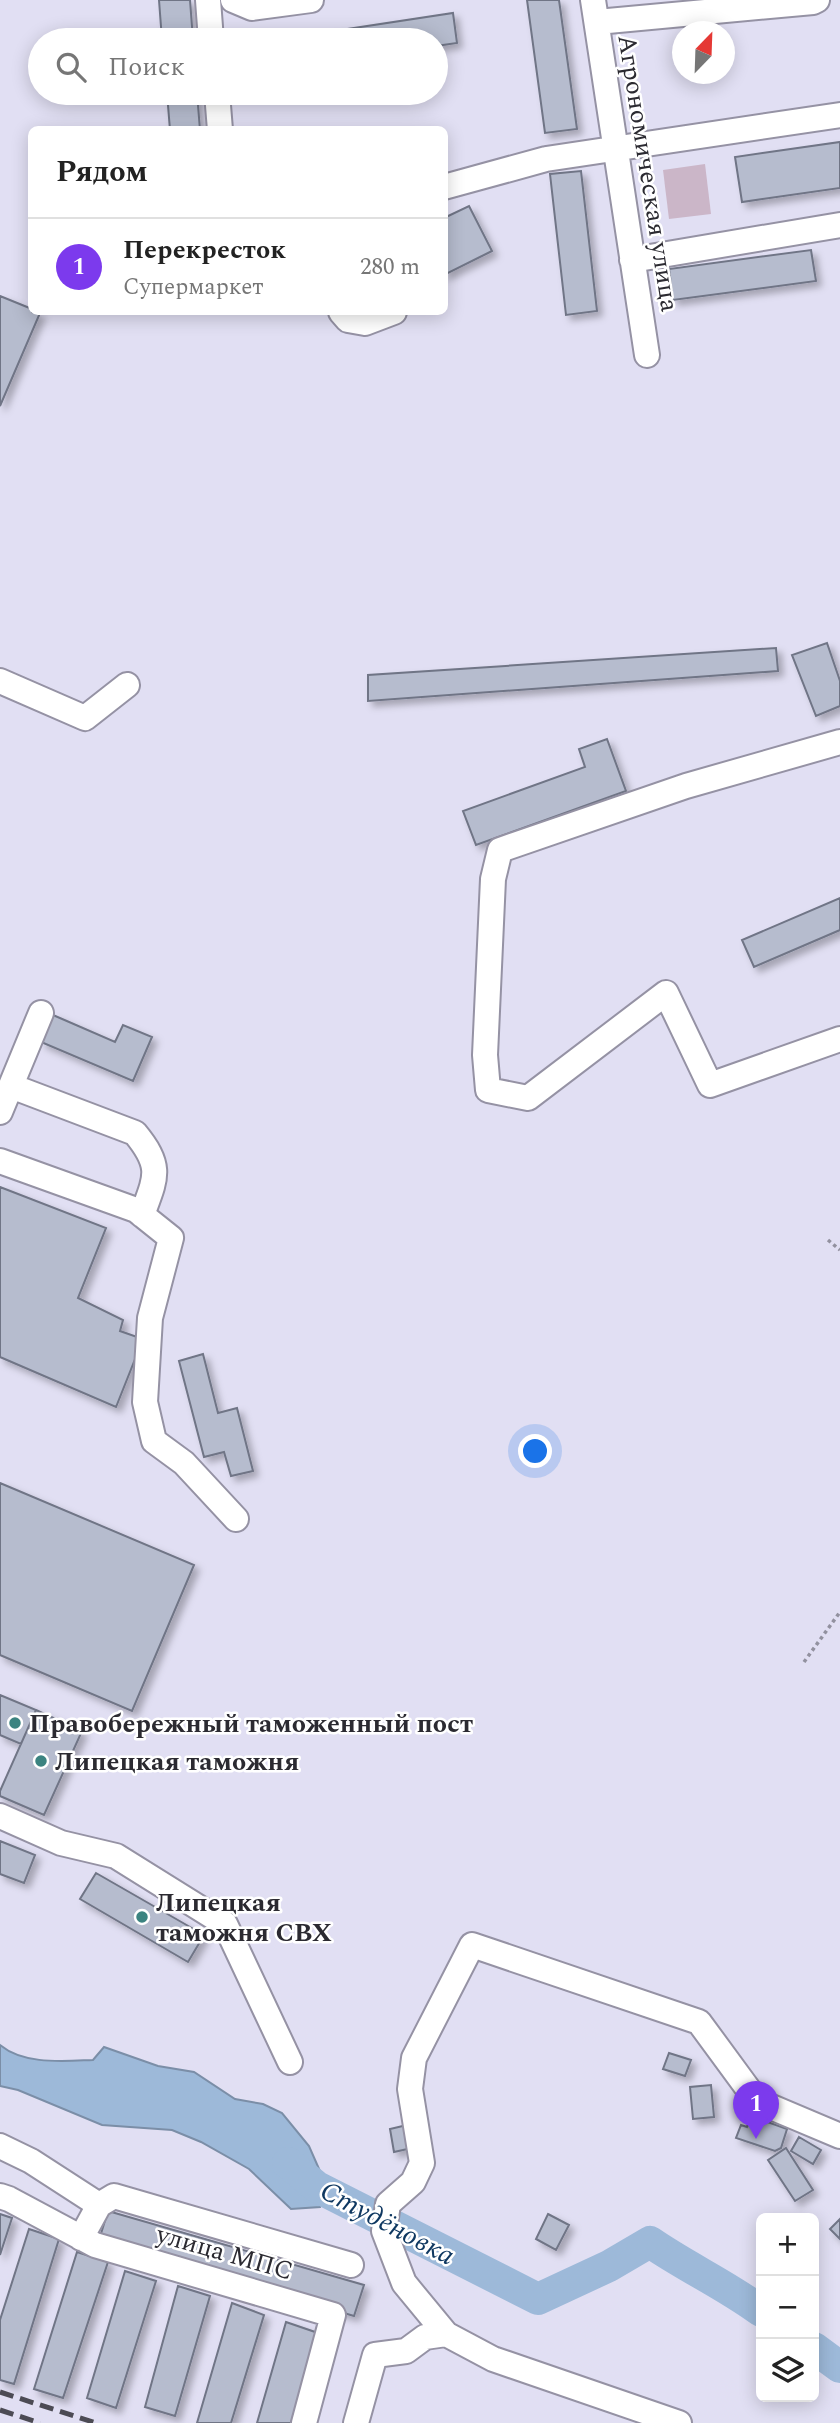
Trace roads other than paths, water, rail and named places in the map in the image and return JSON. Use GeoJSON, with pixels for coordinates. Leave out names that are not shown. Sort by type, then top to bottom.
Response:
{"type":"FeatureCollection","features":[{"type":"Feature","properties":{"kind":"street"},"geometry":{"type":"LineString","coordinates":[[208,0],[211,28]]}},
{"type":"Feature","properties":{"kind":"street"},"geometry":{"type":"LineString","coordinates":[[233,0],[252,8],[311,0]]}},
{"type":"Feature","properties":{"kind":"street"},"geometry":{"type":"LineString","coordinates":[[595,11],[817,0]]}},
{"type":"Feature","properties":{"kind":"street","name":"Агрономическая улица"},"geometry":{"type":"LineString","coordinates":[[595,11],[647,355]]}},
{"type":"Feature","properties":{"kind":"street"},"geometry":{"type":"LineString","coordinates":[[218,105],[220,126]]}},
{"type":"Feature","properties":{"kind":"street"},"geometry":{"type":"LineString","coordinates":[[448,186],[546,159],[840,115]]}},
{"type":"Feature","properties":{"kind":"street"},"geometry":{"type":"LineString","coordinates":[[632,260],[840,225]]}},
{"type":"Feature","properties":{"kind":"street"},"geometry":{"type":"LineString","coordinates":[[344,315],[348,320],[365,323],[386,315]]}},
{"type":"Feature","properties":{"kind":"street"},"geometry":{"type":"LineString","coordinates":[[0,681],[85,718],[127,685]]}},
{"type":"Feature","properties":{"kind":"street"},"geometry":{"type":"LineString","coordinates":[[840,742],[686,786],[500,850],[494,879],[489,960],[485,1055],[488,1090],[528,1098],[666,993],[709,1085],[840,1038]]}},
{"type":"Feature","properties":{"kind":"street"},"geometry":{"type":"LineString","coordinates":[[0,1112],[41,1013]]}},
{"type":"Feature","properties":{"kind":"street"},"geometry":{"type":"LineString","coordinates":[[11,1086],[135,1133],[148,1148],[156,1176],[142,1215]]}},
{"type":"Feature","properties":{"kind":"street"},"geometry":{"type":"LineString","coordinates":[[0,1161],[136,1210],[171,1238],[150,1318],[145,1402],[154,1441],[184,1463],[236,1519]]}},
{"type":"Feature","properties":{"kind":"street"},"geometry":{"type":"LineString","coordinates":[[0,1816],[61,1843],[116,1856],[225,1924],[290,2062]]}},
{"type":"Feature","properties":{"kind":"street"},"geometry":{"type":"LineString","coordinates":[[680,2423],[493,2359],[435,2335],[404,2283],[384,2231],[388,2204],[413,2182],[422,2163],[410,2089],[414,2058],[471,1945],[699,2022],[757,2101],[840,2136]]}},
{"type":"Feature","properties":{"kind":"street"},"geometry":{"type":"LineString","coordinates":[[0,2146],[31,2161],[99,2206]]}},
{"type":"Feature","properties":{"kind":"street","name":"улица МПС"},"geometry":{"type":"LineString","coordinates":[[0,2196],[94,2245],[333,2315],[304,2423]]}},
{"type":"Feature","properties":{"kind":"street"},"geometry":{"type":"LineString","coordinates":[[80,2238],[99,2206],[114,2196],[351,2265]]}},
{"type":"Feature","properties":{"kind":"street"},"geometry":{"type":"LineString","coordinates":[[356,2423],[375,2355],[405,2351],[435,2335]]}},
{"type":"Feature","properties":{"kind":"water"},"geometry":{"type":"Polygon","coordinates":[[[0,2045],[20,2056],[57,2061],[93,2060],[104,2047],[158,2066],[194,2072],[235,2099],[263,2104],[282,2113],[309,2146],[323,2178],[320,2207],[291,2209],[249,2169],[201,2142],[172,2130],[102,2125],[18,2090],[0,2086],[0,2045]]]}},
{"type":"Feature","properties":{"kind":"waterway","name":"Студёновка"},"geometry":{"type":"LineString","coordinates":[[288,2163],[317,2187],[538,2299],[609,2266],[650,2242],[756,2308]]}},
{"type":"Feature","properties":{"kind":"waterway","name":"Студёновка"},"geometry":{"type":"LineString","coordinates":[[819,2352],[840,2367]]}},
{"type":"Feature","properties":{"kind":"railway"},"geometry":{"type":"LineString","coordinates":[[0,2392],[96,2423]]}},
{"type":"Feature","properties":{"kind":"railway"},"geometry":{"type":"LineString","coordinates":[[0,2410],[40,2423]]}},
{"type":"Feature","properties":{"kind":"place","name":"Правобережный таможенный пост"},"geometry":{"type":"Point","coordinates":[15,1723]}},
{"type":"Feature","properties":{"kind":"place","name":"Липецкая таможня"},"geometry":{"type":"Point","coordinates":[41,1761]}},
{"type":"Feature","properties":{"kind":"place","name":"Липецкая таможня СВХ"},"geometry":{"type":"Point","coordinates":[142,1917]}},
{"type":"Feature","properties":{"kind":"place","name":"Перекресток"},"geometry":{"type":"Point","coordinates":[756,2139]}}]}
